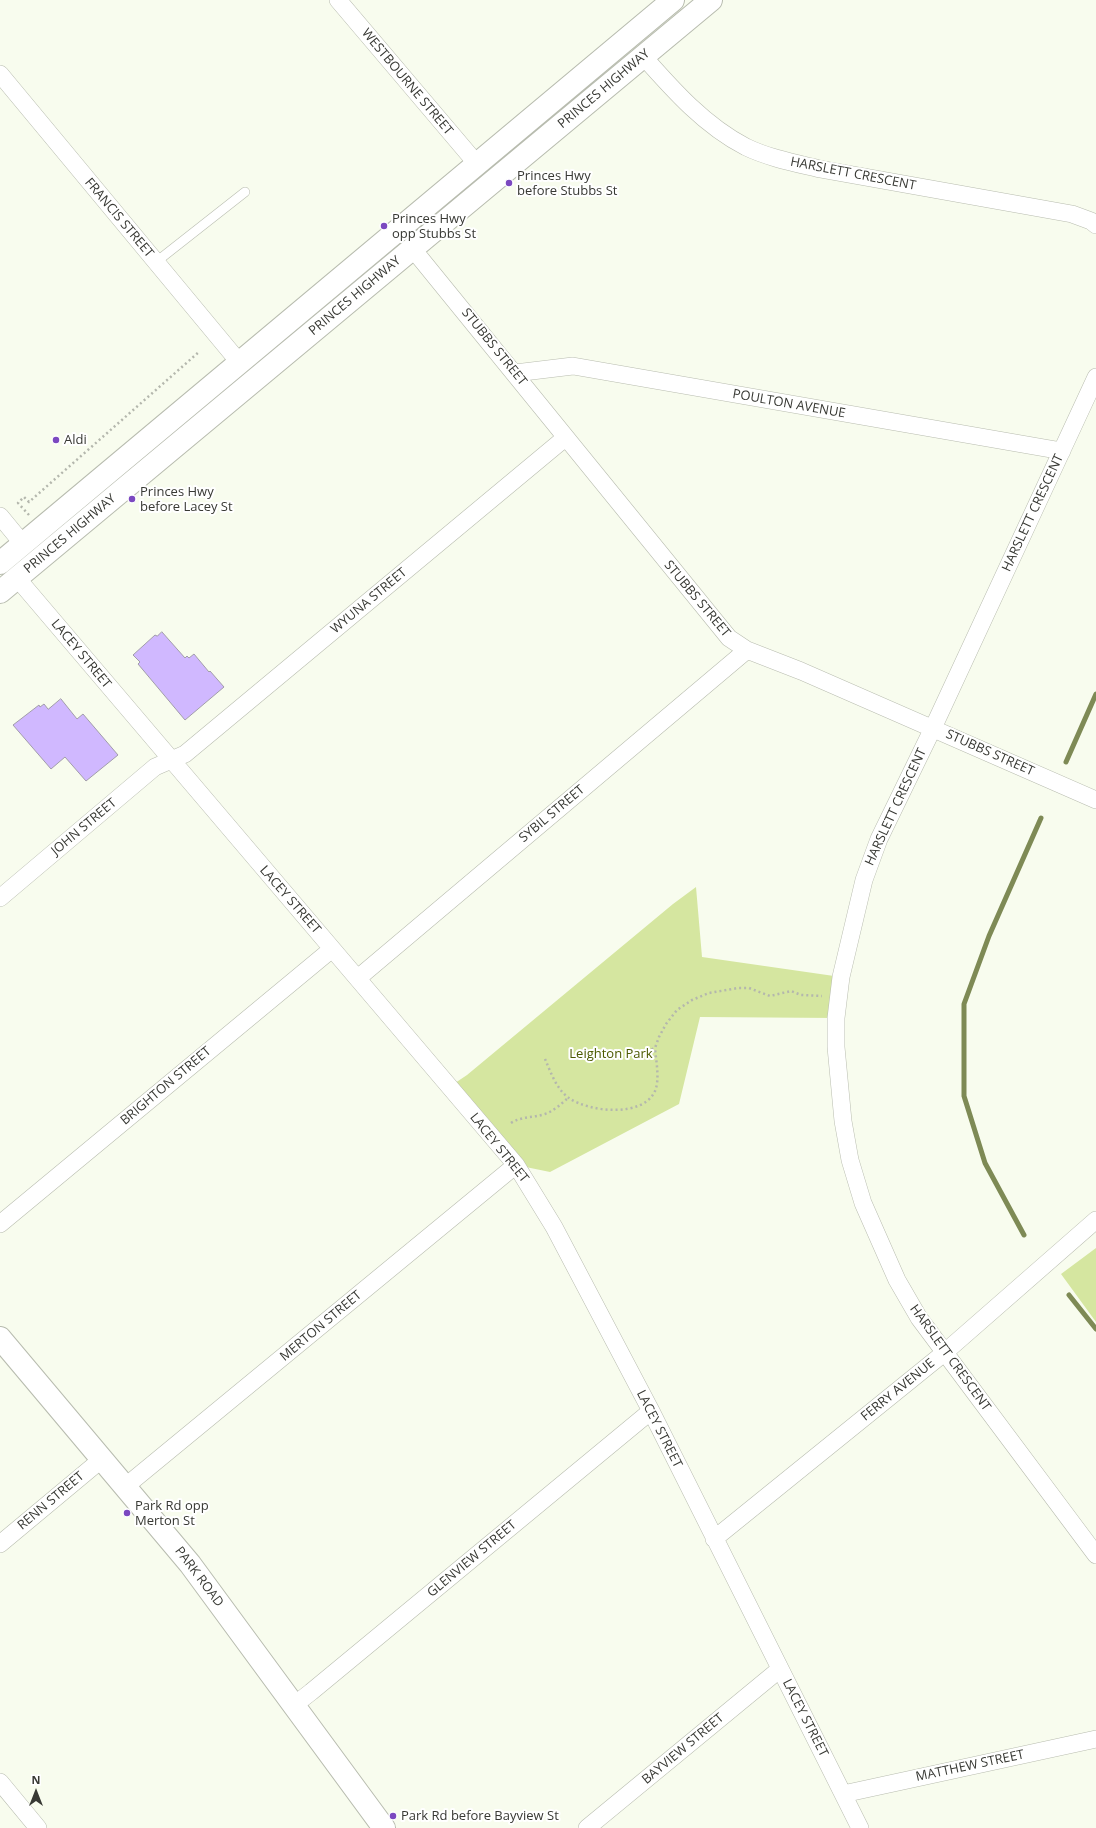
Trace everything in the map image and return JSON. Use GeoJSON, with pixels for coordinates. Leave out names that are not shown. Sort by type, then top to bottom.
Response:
{"type":"FeatureCollection","features":[{"type":"Feature","properties":{"kind":"main road","name":"PRINCES HIGHWAY"},"geometry":{"type":"LineString","coordinates":[[0,592],[710,0]]}},
{"type":"Feature","properties":{"kind":"main road","name":"PRINCES HIGHWAY"},"geometry":{"type":"LineString","coordinates":[[0,563],[477,164],[667,2]]}},
{"type":"Feature","properties":{"kind":"main road","name":"PARK ROAD"},"geometry":{"type":"LineString","coordinates":[[0,1338],[126,1486],[190,1564],[384,1828]]}},
{"type":"Feature","properties":{"kind":"street","name":"WESTBOURNE STREET"},"geometry":{"type":"LineString","coordinates":[[338,0],[477,164]]}},
{"type":"Feature","properties":{"kind":"street","name":"HARSLETT CRESCENT"},"geometry":{"type":"LineString","coordinates":[[643,56],[674,91],[718,130],[747,147],[780,159],[820,169],[1072,214],[1096,225]]}},
{"type":"Feature","properties":{"kind":"street","name":"FRANCIS STREET"},"geometry":{"type":"LineString","coordinates":[[0,74],[239,362]]}},
{"type":"Feature","properties":{"kind":"street","name":"STUBBS STREET"},"geometry":{"type":"LineString","coordinates":[[412,248],[729,638],[747,650],[801,671],[1096,800]]}},
{"type":"Feature","properties":{"kind":"street","name":"POULTON AVENUE"},"geometry":{"type":"LineString","coordinates":[[515,373],[573,366],[1062,451]]}},
{"type":"Feature","properties":{"kind":"street","name":"HARSLETT CRESCENT"},"geometry":{"type":"LineString","coordinates":[[1096,377],[933,728],[879,839],[864,880],[846,951],[838,997],[836,1047],[840,1099],[850,1160],[862,1203],[897,1280],[919,1318],[944,1353],[1096,1555]]}},
{"type":"Feature","properties":{"kind":"street","name":"WYUNA STREET"},"geometry":{"type":"LineString","coordinates":[[171,761],[185,754],[565,438]]}},
{"type":"Feature","properties":{"kind":"street"},"geometry":{"type":"LineString","coordinates":[[0,516],[23,544]]}},
{"type":"Feature","properties":{"kind":"street","name":"LACEY STREET"},"geometry":{"type":"LineString","coordinates":[[17,578],[516,1165],[554,1227],[651,1411],[860,1828]]}},
{"type":"Feature","properties":{"kind":"street","name":"SYBIL STREET"},"geometry":{"type":"LineString","coordinates":[[358,978],[747,650]]}},
{"type":"Feature","properties":{"kind":"street","name":"JOHN STREET"},"geometry":{"type":"LineString","coordinates":[[0,898],[155,767],[171,761]]}},
{"type":"Feature","properties":{"kind":"street","name":"BRIGHTON STREET"},"geometry":{"type":"LineString","coordinates":[[0,1224],[332,949]]}},
{"type":"Feature","properties":{"kind":"street","name":"MERTON STREET"},"geometry":{"type":"LineString","coordinates":[[126,1486],[516,1165]]}},
{"type":"Feature","properties":{"kind":"street","name":"FERRY AVENUE"},"geometry":{"type":"LineString","coordinates":[[714,1538],[944,1353],[1096,1220]]}},
{"type":"Feature","properties":{"kind":"street","name":"GLENVIEW STREET"},"geometry":{"type":"LineString","coordinates":[[293,1706],[318,1687],[651,1411]]}},
{"type":"Feature","properties":{"kind":"street","name":"RENN STREET"},"geometry":{"type":"LineString","coordinates":[[0,1544],[102,1459]]}},
{"type":"Feature","properties":{"kind":"street","name":"BAYVIEW STREET"},"geometry":{"type":"LineString","coordinates":[[587,1828],[780,1669]]}},
{"type":"Feature","properties":{"kind":"street","name":"MATTHEW STREET"},"geometry":{"type":"LineString","coordinates":[[843,1794],[1096,1739]]}},
{"type":"Feature","properties":{"kind":"street"},"geometry":{"type":"LineString","coordinates":[[0,1782],[38,1828]]}},
{"type":"Feature","properties":{"kind":"lane"},"geometry":{"type":"LineString","coordinates":[[156,262],[245,192]]}},
{"type":"Feature","properties":{"kind":"path"},"geometry":{"type":"LineString","coordinates":[[29,516],[18,503],[24,497],[29,502],[200,351]]}},
{"type":"Feature","properties":{"kind":"path"},"geometry":{"type":"LineString","coordinates":[[545,1059],[558,1086],[568,1098],[589,1107],[603,1110],[623,1110],[638,1106],[650,1099],[655,1091],[657,1083],[655,1048],[666,1024],[677,1010],[692,1000],[709,993],[738,988],[749,988],[770,996],[791,991],[801,995],[838,997]]}},
{"type":"Feature","properties":{"kind":"path"},"geometry":{"type":"LineString","coordinates":[[633,1057],[655,1048]]}},
{"type":"Feature","properties":{"kind":"path"},"geometry":{"type":"LineString","coordinates":[[511,1122],[520,1118],[545,1114],[556,1108],[568,1098]]}},
{"type":"Feature","properties":{"kind":"green space","name":"Leighton Park"},"geometry":{"type":"Polygon","coordinates":[[[696,887],[702,957],[841,977],[836,1018],[700,1017],[679,1104],[550,1172],[516,1165],[449,1087],[467,1075],[673,904],[696,887]]]}},
{"type":"Feature","properties":{"kind":"green space"},"geometry":{"type":"Polygon","coordinates":[[[1096,1248],[1096,1322],[1061,1274],[1096,1248]]]}},
{"type":"Feature","properties":{"kind":"building"},"geometry":{"type":"Polygon","coordinates":[[[162,632],[185,658],[187,656],[189,658],[194,654],[224,687],[185,720],[138,664],[140,662],[133,655],[155,635],[157,636],[162,632]]]}},
{"type":"Feature","properties":{"kind":"building"},"geometry":{"type":"Polygon","coordinates":[[[61,699],[77,719],[83,714],[118,755],[86,781],[65,757],[51,769],[13,725],[39,705],[40,707],[44,704],[48,709],[61,699]]]}},
{"type":"Feature","properties":{"kind":"waterway"},"geometry":{"type":"LineString","coordinates":[[1066,762],[1096,694]]}},
{"type":"Feature","properties":{"kind":"waterway"},"geometry":{"type":"LineString","coordinates":[[1024,1235],[985,1163],[964,1096],[964,1004],[989,936],[1041,818]]}},
{"type":"Feature","properties":{"kind":"waterway"},"geometry":{"type":"LineString","coordinates":[[1069,1295],[1096,1329]]}},
{"type":"Feature","properties":{"kind":"place","name":"Princes Hwy before Stubbs St"},"geometry":{"type":"Point","coordinates":[509,183]}},
{"type":"Feature","properties":{"kind":"place","name":"Princes Hwy opp Stubbs St"},"geometry":{"type":"Point","coordinates":[384,226]}},
{"type":"Feature","properties":{"kind":"place","name":"Aldi"},"geometry":{"type":"Point","coordinates":[56,440]}},
{"type":"Feature","properties":{"kind":"place","name":"Princes Hwy before Lacey St"},"geometry":{"type":"Point","coordinates":[132,499]}},
{"type":"Feature","properties":{"kind":"place","name":"Park Rd opp Merton St"},"geometry":{"type":"Point","coordinates":[127,1513]}},
{"type":"Feature","properties":{"kind":"place","name":"Park Rd before Bayview St"},"geometry":{"type":"Point","coordinates":[393,1816]}}]}
